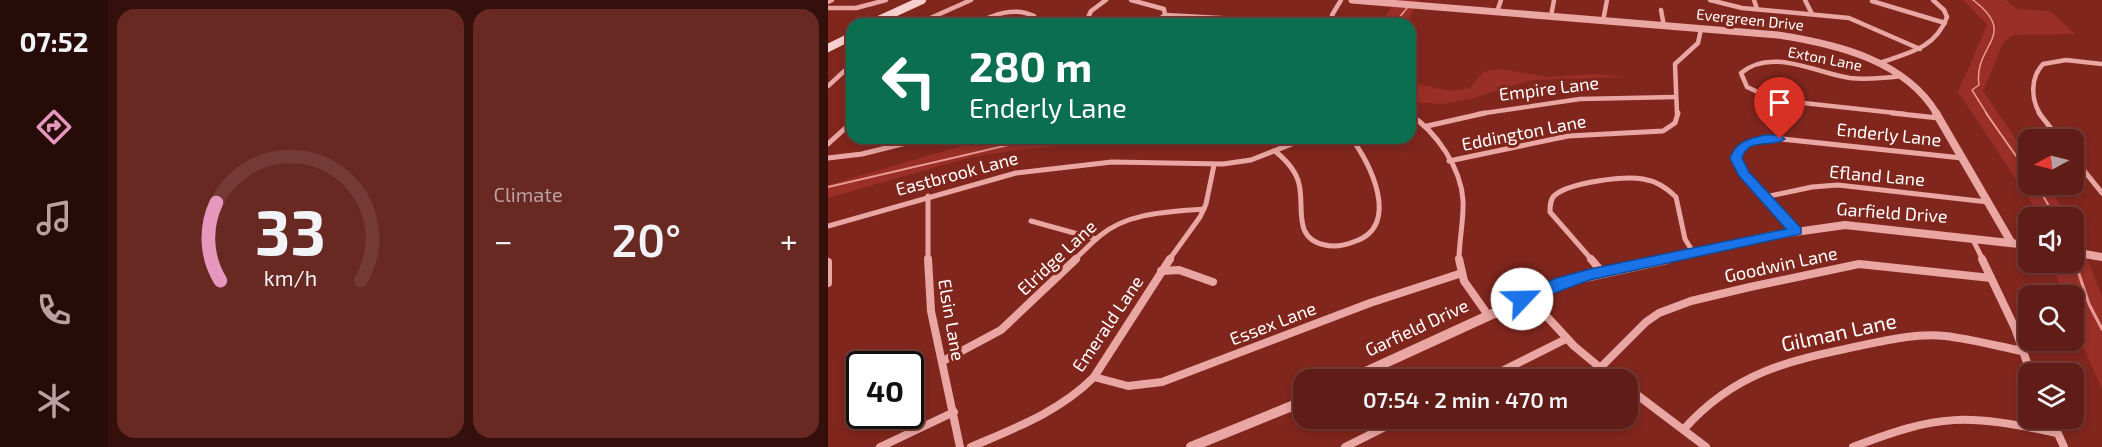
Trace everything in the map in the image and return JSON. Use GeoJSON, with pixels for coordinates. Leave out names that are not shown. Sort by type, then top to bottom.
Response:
{"type":"FeatureCollection","features":[{"type":"Feature","properties":{"kind":"main road"},"geometry":{"type":"LineString","coordinates":[[883,18],[922,0]]}},
{"type":"Feature","properties":{"kind":"main road"},"geometry":{"type":"LineString","coordinates":[[891,18],[930,0]]}},
{"type":"Feature","properties":{"kind":"main road"},"geometry":{"type":"LineString","coordinates":[[828,46],[846,37]]}},
{"type":"Feature","properties":{"kind":"street"},"geometry":{"type":"LineString","coordinates":[[828,2],[832,0]]}},
{"type":"Feature","properties":{"kind":"street"},"geometry":{"type":"LineString","coordinates":[[828,8],[856,8],[886,0]]}},
{"type":"Feature","properties":{"kind":"street"},"geometry":{"type":"LineString","coordinates":[[930,18],[971,0]]}},
{"type":"Feature","properties":{"kind":"street"},"geometry":{"type":"LineString","coordinates":[[1088,18],[1091,11],[1106,0]]}},
{"type":"Feature","properties":{"kind":"street"},"geometry":{"type":"LineString","coordinates":[[1131,0],[1161,7],[1165,15]]}},
{"type":"Feature","properties":{"kind":"street"},"geometry":{"type":"LineString","coordinates":[[1333,18],[1332,15],[1341,0]]}},
{"type":"Feature","properties":{"kind":"street","name":"Evergreen Drive"},"geometry":{"type":"LineString","coordinates":[[1352,0],[1446,4],[1497,12],[1818,41],[1879,63],[1902,76],[1922,93],[2011,242]]}},
{"type":"Feature","properties":{"kind":"street"},"geometry":{"type":"LineString","coordinates":[[1497,12],[1501,0]]}},
{"type":"Feature","properties":{"kind":"street"},"geometry":{"type":"LineString","coordinates":[[1551,16],[1554,0]]}},
{"type":"Feature","properties":{"kind":"street"},"geometry":{"type":"LineString","coordinates":[[1603,21],[1607,0]]}},
{"type":"Feature","properties":{"kind":"street"},"geometry":{"type":"LineString","coordinates":[[1710,0],[1729,6],[1856,20],[1920,49]]}},
{"type":"Feature","properties":{"kind":"street"},"geometry":{"type":"LineString","coordinates":[[1754,0],[1757,9]]}},
{"type":"Feature","properties":{"kind":"street"},"geometry":{"type":"LineString","coordinates":[[1805,0],[1812,14]]}},
{"type":"Feature","properties":{"kind":"street"},"geometry":{"type":"LineString","coordinates":[[1879,63],[1920,49],[1937,40],[1946,23],[1947,13],[1933,0]]}},
{"type":"Feature","properties":{"kind":"street"},"geometry":{"type":"LineString","coordinates":[[1872,1],[1946,23]]}},
{"type":"Feature","properties":{"kind":"street"},"geometry":{"type":"LineString","coordinates":[[1661,10],[1664,26]]}},
{"type":"Feature","properties":{"kind":"street"},"geometry":{"type":"LineString","coordinates":[[987,18],[996,14],[1020,11],[1035,18]]}},
{"type":"Feature","properties":{"kind":"street"},"geometry":{"type":"LineString","coordinates":[[1161,18],[1165,15],[1220,18]]}},
{"type":"Feature","properties":{"kind":"street","name":"Eddington Lane"},"geometry":{"type":"LineString","coordinates":[[1449,161],[1576,134],[1647,133],[1668,129],[1677,121],[1672,72],[1675,64],[1698,43],[1701,29]]}},
{"type":"Feature","properties":{"kind":"street"},"geometry":{"type":"LineString","coordinates":[[2052,129],[2032,100],[2031,92],[2039,68],[2046,63],[2058,61],[2102,64]]}},
{"type":"Feature","properties":{"kind":"street","name":"Exton Lane"},"geometry":{"type":"LineString","coordinates":[[1902,76],[1851,78],[1770,62],[1749,66],[1741,73],[1747,87],[1775,100],[1938,118]]}},
{"type":"Feature","properties":{"kind":"street"},"geometry":{"type":"LineString","coordinates":[[828,86],[846,70]]}},
{"type":"Feature","properties":{"kind":"street","name":"Empire Lane"},"geometry":{"type":"LineString","coordinates":[[1427,126],[1500,108],[1563,99],[1626,95],[1675,98]]}},
{"type":"Feature","properties":{"kind":"street"},"geometry":{"type":"LineString","coordinates":[[1416,120],[1427,126],[1449,161],[1463,194],[1462,273],[1488,315]]}},
{"type":"Feature","properties":{"kind":"street"},"geometry":{"type":"LineString","coordinates":[[828,144],[846,128]]}},
{"type":"Feature","properties":{"kind":"street","name":"Enderly Lane"},"geometry":{"type":"LineString","coordinates":[[1796,231],[1739,168],[1736,158],[1743,146],[1759,140],[1804,141],[1962,158]]}},
{"type":"Feature","properties":{"kind":"street"},"geometry":{"type":"LineString","coordinates":[[828,158],[862,154],[902,144]]}},
{"type":"Feature","properties":{"kind":"street","name":"Eastbrook Lane"},"geometry":{"type":"LineString","coordinates":[[828,226],[1004,175],[1048,168],[1122,162],[1214,165],[1251,160],[1292,144]]}},
{"type":"Feature","properties":{"kind":"street"},"geometry":{"type":"LineString","coordinates":[[1275,151],[1292,167],[1298,181],[1300,220],[1306,235],[1323,245],[1347,245],[1369,236],[1378,220],[1372,166],[1356,144]]}},
{"type":"Feature","properties":{"kind":"street","name":"Emerald Lane"},"geometry":{"type":"LineString","coordinates":[[971,447],[1059,407],[1094,377],[1204,208],[1214,165]]}},
{"type":"Feature","properties":{"kind":"street"},"geometry":{"type":"LineString","coordinates":[[2084,171],[2102,194]]}},
{"type":"Feature","properties":{"kind":"street"},"geometry":{"type":"LineString","coordinates":[[1602,272],[1550,212],[1550,203],[1555,195],[1585,185],[1628,178],[1659,184],[1676,197],[1685,239],[1693,252]]}},
{"type":"Feature","properties":{"kind":"street","name":"Efland Lane"},"geometry":{"type":"LineString","coordinates":[[1765,197],[1812,187],[1838,185],[1988,202]]}},
{"type":"Feature","properties":{"kind":"street","name":"Elsin Lane"},"geometry":{"type":"LineString","coordinates":[[928,196],[928,279],[933,319],[960,447]]}},
{"type":"Feature","properties":{"kind":"street","name":"Elridge Lane"},"geometry":{"type":"LineString","coordinates":[[943,361],[1001,330],[1096,239],[1118,224],[1138,217],[1204,208]]}},
{"type":"Feature","properties":{"kind":"street"},"geometry":{"type":"LineString","coordinates":[[1031,221],[1096,239]]}},
{"type":"Feature","properties":{"kind":"street","name":"Garfield Drive"},"geometry":{"type":"LineString","coordinates":[[1372,369],[1562,282],[1796,231],[1845,225],[2018,243]]}},
{"type":"Feature","properties":{"kind":"street"},"geometry":{"type":"LineString","coordinates":[[1972,238],[2018,342]]}},
{"type":"Feature","properties":{"kind":"street"},"geometry":{"type":"LineString","coordinates":[[2084,254],[2102,257]]}},
{"type":"Feature","properties":{"kind":"street"},"geometry":{"type":"LineString","coordinates":[[828,261],[828,283]]}},
{"type":"Feature","properties":{"kind":"street","name":"Goodwin Lane"},"geometry":{"type":"LineString","coordinates":[[1600,368],[1646,322],[1659,314],[1691,301],[1783,279],[1838,267],[1871,264],[1991,278]]}},
{"type":"Feature","properties":{"kind":"street"},"geometry":{"type":"LineString","coordinates":[[1161,271],[1179,270],[1213,282]]}},
{"type":"Feature","properties":{"kind":"street","name":"Essex Lane"},"geometry":{"type":"LineString","coordinates":[[1094,377],[1128,386],[1162,382],[1370,303],[1462,273]]}},
{"type":"Feature","properties":{"kind":"street"},"geometry":{"type":"LineString","coordinates":[[1528,296],[1566,339],[1600,368]]}},
{"type":"Feature","properties":{"kind":"street","name":"Gilman Lane"},"geometry":{"type":"LineString","coordinates":[[1684,429],[1715,399],[1770,367],[1885,339],[1904,336],[1944,336],[2018,350]]}},
{"type":"Feature","properties":{"kind":"street"},"geometry":{"type":"LineString","coordinates":[[1506,369],[1566,339]]}},
{"type":"Feature","properties":{"kind":"street"},"geometry":{"type":"LineString","coordinates":[[2022,351],[2027,363]]}},
{"type":"Feature","properties":{"kind":"street"},"geometry":{"type":"LineString","coordinates":[[1638,395],[1706,447]]}},
{"type":"Feature","properties":{"kind":"street"},"geometry":{"type":"LineString","coordinates":[[1191,447],[1293,405]]}},
{"type":"Feature","properties":{"kind":"street"},"geometry":{"type":"LineString","coordinates":[[880,447],[954,412]]}},
{"type":"Feature","properties":{"kind":"street"},"geometry":{"type":"LineString","coordinates":[[1853,447],[1927,422],[1959,418],[1998,421],[2057,433]]}},
{"type":"Feature","properties":{"kind":"street"},"geometry":{"type":"LineString","coordinates":[[1345,447],[1381,429]]}},
{"type":"Feature","properties":{"kind":"street"},"geometry":{"type":"LineString","coordinates":[[2055,429],[2064,447]]}},
{"type":"Feature","properties":{"kind":"street"},"geometry":{"type":"LineString","coordinates":[[1875,439],[1882,447]]}},
{"type":"Feature","properties":{"kind":"shaded area"},"geometry":{"type":"Polygon","coordinates":[[[1397,0],[1419,0],[1409,18],[1384,18],[1397,0]]]}},
{"type":"Feature","properties":{"kind":"shaded area"},"geometry":{"type":"Polygon","coordinates":[[[1963,0],[2006,0],[2017,9],[2050,11],[2075,34],[2013,35],[2003,43],[1983,91],[2018,142],[2018,182],[1958,92],[1987,25],[1963,0]]]}},
{"type":"Feature","properties":{"kind":"shaded area"},"geometry":{"type":"Polygon","coordinates":[[[1500,69],[1549,77],[1594,74],[1624,77],[1532,80],[1470,99],[1443,104],[1416,102],[1416,83],[1450,91],[1470,88],[1483,72],[1500,69]]]}},
{"type":"Feature","properties":{"kind":"shaded area"},"geometry":{"type":"Polygon","coordinates":[[[968,144],[1081,144],[971,157],[828,198],[828,185],[968,144]]]}},
{"type":"Feature","properties":{"kind":"shaded area"},"geometry":{"type":"Polygon","coordinates":[[[2026,195],[2054,195],[2062,207],[2034,207],[2026,195]]]}},
{"type":"Feature","properties":{"kind":"shaded area"},"geometry":{"type":"Polygon","coordinates":[[[2084,251],[2102,296],[2102,389],[2084,349],[2084,285],[2060,285],[2055,273],[2084,273],[2084,251]]]}},
{"type":"Feature","properties":{"kind":"waterway"},"geometry":{"type":"LineString","coordinates":[[1973,0],[1987,12],[1993,23],[1994,32],[1979,71],[1979,85],[1972,90],[1987,114]]}},
{"type":"Feature","properties":{"kind":"waterway"},"geometry":{"type":"LineString","coordinates":[[1399,18],[1407,8]]}},
{"type":"Feature","properties":{"kind":"waterway"},"geometry":{"type":"LineString","coordinates":[[1986,113],[2018,159]]}},
{"type":"Feature","properties":{"kind":"waterway"},"geometry":{"type":"LineString","coordinates":[[828,187],[1012,144]]}},
{"type":"Feature","properties":{"kind":"waterway"},"geometry":{"type":"LineString","coordinates":[[2042,195],[2050,207]]}},
{"type":"Feature","properties":{"kind":"waterway"},"geometry":{"type":"LineString","coordinates":[[2079,273],[2089,304],[2102,329]]}},
{"type":"Feature","properties":{"kind":"route"},"geometry":{"type":"LineString","coordinates":[[1522,299],[1562,282],[1590,274],[1796,231],[1743,173],[1736,158],[1739,149],[1748,143],[1765,138],[1780,139]]}}]}
